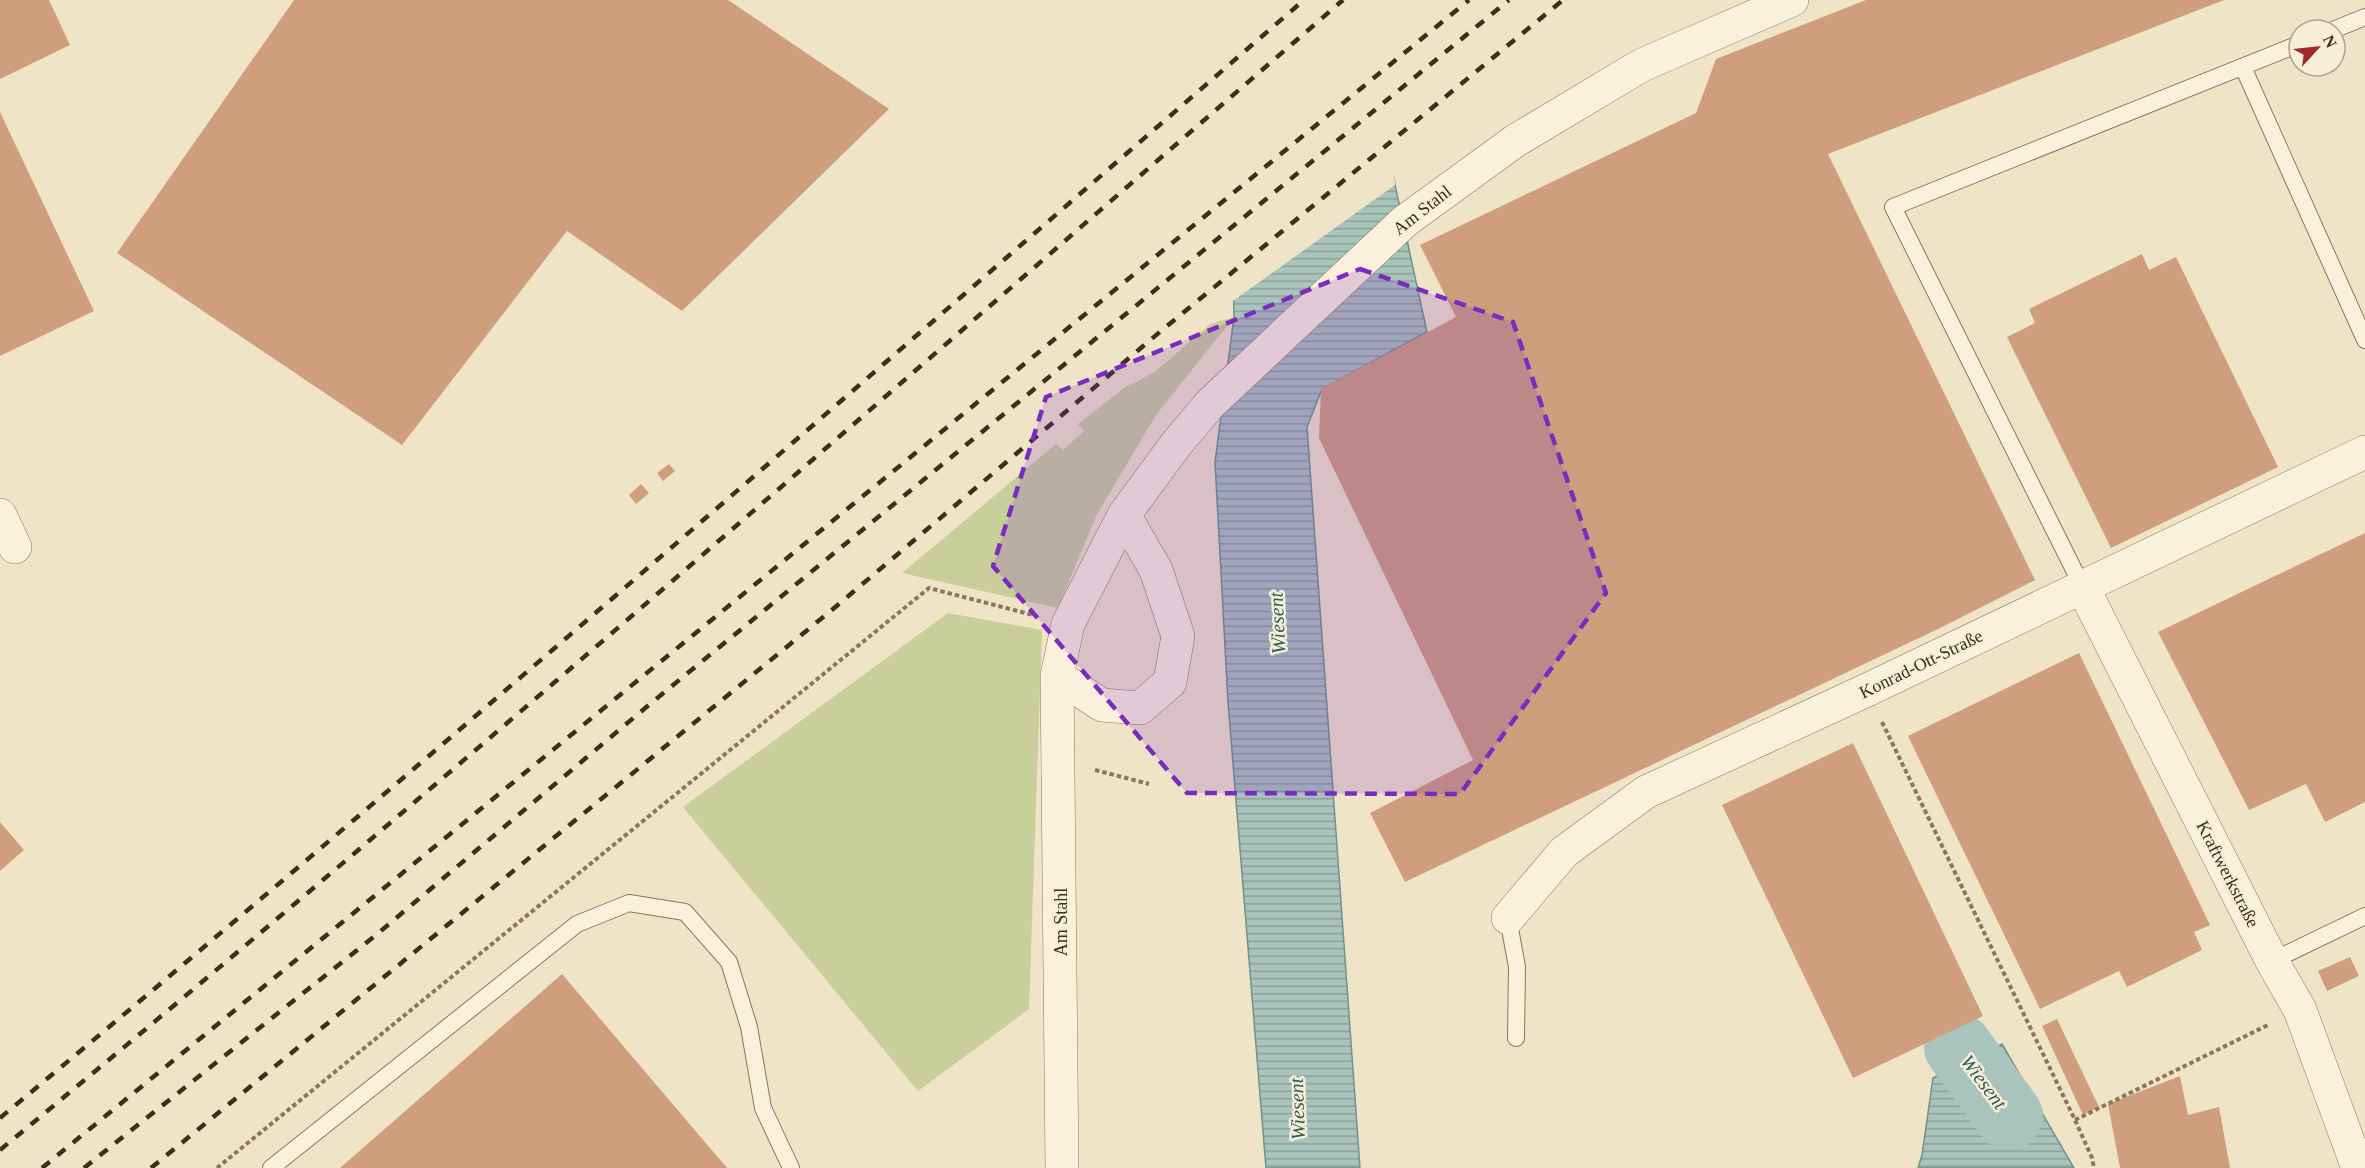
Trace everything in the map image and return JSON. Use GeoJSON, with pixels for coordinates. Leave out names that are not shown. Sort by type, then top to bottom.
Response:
{"type":"FeatureCollection","features":[{"type":"Feature","properties":{"kind":"street","name":"Am Stahl"},"geometry":{"type":"LineString","coordinates":[[1062,1168],[1057,676],[1068,624],[1124,515],[1177,443],[1210,404],[1405,221],[1515,141],[1642,65],[1792,0]]}},
{"type":"Feature","properties":{"kind":"street","name":"Konrad-Ott-Straße"},"geometry":{"type":"LineString","coordinates":[[1508,918],[1564,852],[1646,792],[1867,690],[2365,452]]}},
{"type":"Feature","properties":{"kind":"street"},"geometry":{"type":"LineString","coordinates":[[0,515],[15,547]]}},
{"type":"Feature","properties":{"kind":"street"},"geometry":{"type":"LineString","coordinates":[[1057,676],[1102,705],[1140,708],[1170,682],[1178,636],[1156,570],[1124,515]]}},
{"type":"Feature","properties":{"kind":"street","name":"Kraftwerkstraße"},"geometry":{"type":"LineString","coordinates":[[2082,586],[2272,962],[2300,1010],[2358,1168]]}},
{"type":"Feature","properties":{"kind":"lane"},"geometry":{"type":"LineString","coordinates":[[2347,24],[2365,17]]}},
{"type":"Feature","properties":{"kind":"lane"},"geometry":{"type":"LineString","coordinates":[[2082,586],[1893,207],[2287,49]]}},
{"type":"Feature","properties":{"kind":"lane"},"geometry":{"type":"LineString","coordinates":[[2243,66],[2365,340]]}},
{"type":"Feature","properties":{"kind":"lane"},"geometry":{"type":"LineString","coordinates":[[272,1168],[577,924],[629,903],[685,912],[729,962],[749,1027],[763,1108],[792,1168]]}},
{"type":"Feature","properties":{"kind":"lane"},"geometry":{"type":"LineString","coordinates":[[2272,962],[2365,916]]}},
{"type":"Feature","properties":{"kind":"lane"},"geometry":{"type":"LineString","coordinates":[[1508,918],[1517,967],[1516,1038]]}},
{"type":"Feature","properties":{"kind":"path"},"geometry":{"type":"LineString","coordinates":[[217,1168],[928,588],[1068,624]]}},
{"type":"Feature","properties":{"kind":"path"},"geometry":{"type":"LineString","coordinates":[[1867,690],[2075,1120],[2092,1158],[2094,1168]]}},
{"type":"Feature","properties":{"kind":"path"},"geometry":{"type":"LineString","coordinates":[[1059,761],[1149,784]]}},
{"type":"Feature","properties":{"kind":"path"},"geometry":{"type":"LineString","coordinates":[[2075,1120],[2300,1010]]}},
{"type":"Feature","properties":{"kind":"highlighted area"},"geometry":{"type":"Polygon","coordinates":[[[1360,269],[1513,322],[1606,593],[1460,794],[1187,793],[993,566],[1046,397],[1360,269]]]}},
{"type":"Feature","properties":{"kind":"green space"},"geometry":{"type":"Polygon","coordinates":[[[1234,317],[1156,415],[1096,516],[1058,608],[902,573],[1056,444],[1063,450],[1084,431],[1078,424],[1124,388],[1155,372],[1210,324],[1234,317]]]}},
{"type":"Feature","properties":{"kind":"green space"},"geometry":{"type":"Polygon","coordinates":[[[948,613],[1042,630],[1029,1009],[918,1091],[683,807],[948,613]]]}},
{"type":"Feature","properties":{"kind":"water"},"geometry":{"type":"Polygon","coordinates":[[[1228,0],[1367,0],[1395,185],[1427,332],[1322,389],[1307,427],[1360,1168],[1266,1168],[1228,702],[1215,462],[1234,317],[1228,0]]]}},
{"type":"Feature","properties":{"kind":"water"},"geometry":{"type":"Polygon","coordinates":[[[2002,1044],[2074,1168],[1918,1168],[1922,1155],[1933,1078],[2002,1044]]]}},
{"type":"Feature","properties":{"kind":"pier"},"geometry":{"type":"Polygon","coordinates":[[[1225,0],[1370,0],[1392,144],[1395,185],[1230,303],[1225,0]]]}},
{"type":"Feature","properties":{"kind":"building"},"geometry":{"type":"Polygon","coordinates":[[[0,0],[49,0],[70,45],[0,79],[0,0]]]}},
{"type":"Feature","properties":{"kind":"building"},"geometry":{"type":"Polygon","coordinates":[[[294,0],[728,0],[889,109],[682,311],[567,231],[402,445],[117,253],[294,0]]]}},
{"type":"Feature","properties":{"kind":"building"},"geometry":{"type":"Polygon","coordinates":[[[1866,0],[2224,0],[1828,154],[2035,580],[1940,628],[1405,882],[1370,813],[1473,760],[1319,438],[1321,389],[1456,317],[1420,245],[1696,113],[1716,59],[1866,0]]]}},
{"type":"Feature","properties":{"kind":"building"},"geometry":{"type":"Polygon","coordinates":[[[0,112],[94,311],[0,356],[0,112]]]}},
{"type":"Feature","properties":{"kind":"building"},"geometry":{"type":"Polygon","coordinates":[[[2142,254],[2149,270],[2176,257],[2278,467],[2111,548],[2007,337],[2035,323],[2029,309],[2142,254]]]}},
{"type":"Feature","properties":{"kind":"building"},"geometry":{"type":"Polygon","coordinates":[[[669,464],[675,471],[663,481],[657,473],[669,464]]]}},
{"type":"Feature","properties":{"kind":"building"},"geometry":{"type":"Polygon","coordinates":[[[641,484],[649,493],[636,504],[629,495],[641,484]]]}},
{"type":"Feature","properties":{"kind":"building"},"geometry":{"type":"Polygon","coordinates":[[[2365,533],[2365,802],[2325,822],[2306,784],[2249,810],[2158,632],[2365,533]]]}},
{"type":"Feature","properties":{"kind":"building"},"geometry":{"type":"Polygon","coordinates":[[[2079,653],[2210,925],[2194,932],[2202,950],[2127,987],[2119,971],[2040,1009],[1908,736],[2079,653]]]}},
{"type":"Feature","properties":{"kind":"building"},"geometry":{"type":"Polygon","coordinates":[[[1853,743],[1983,1016],[1853,1078],[1722,805],[1853,743]]]}},
{"type":"Feature","properties":{"kind":"building"},"geometry":{"type":"Polygon","coordinates":[[[0,822],[24,850],[0,871],[0,822]]]}},
{"type":"Feature","properties":{"kind":"building"},"geometry":{"type":"Polygon","coordinates":[[[2350,957],[2359,976],[2327,991],[2318,971],[2350,957]]]}},
{"type":"Feature","properties":{"kind":"building"},"geometry":{"type":"Polygon","coordinates":[[[562,974],[727,1168],[340,1168],[562,974]]]}},
{"type":"Feature","properties":{"kind":"building"},"geometry":{"type":"Polygon","coordinates":[[[2057,1019],[2099,1107],[2083,1115],[2042,1026],[2057,1019]]]}},
{"type":"Feature","properties":{"kind":"building"},"geometry":{"type":"Polygon","coordinates":[[[2180,1076],[2188,1115],[2219,1107],[2230,1168],[2120,1168],[2108,1104],[2180,1076]]]}},
{"type":"Feature","properties":{"kind":"waterway","name":"Wiesent"},"geometry":{"type":"LineString","coordinates":[[1958,1047],[2009,1116]]}},
{"type":"Feature","properties":{"kind":"railway"},"geometry":{"type":"LineString","coordinates":[[0,1118],[492,702],[1304,0]]}},
{"type":"Feature","properties":{"kind":"railway"},"geometry":{"type":"LineString","coordinates":[[0,1150],[507,723],[1343,0]]}},
{"type":"Feature","properties":{"kind":"railway"},"geometry":{"type":"LineString","coordinates":[[42,1168],[1469,0]]}},
{"type":"Feature","properties":{"kind":"railway"},"geometry":{"type":"LineString","coordinates":[[84,1168],[376,935],[650,704],[1509,0]]}},
{"type":"Feature","properties":{"kind":"railway"},"geometry":{"type":"LineString","coordinates":[[151,1168],[833,609],[1161,331],[1563,0]]}}]}
